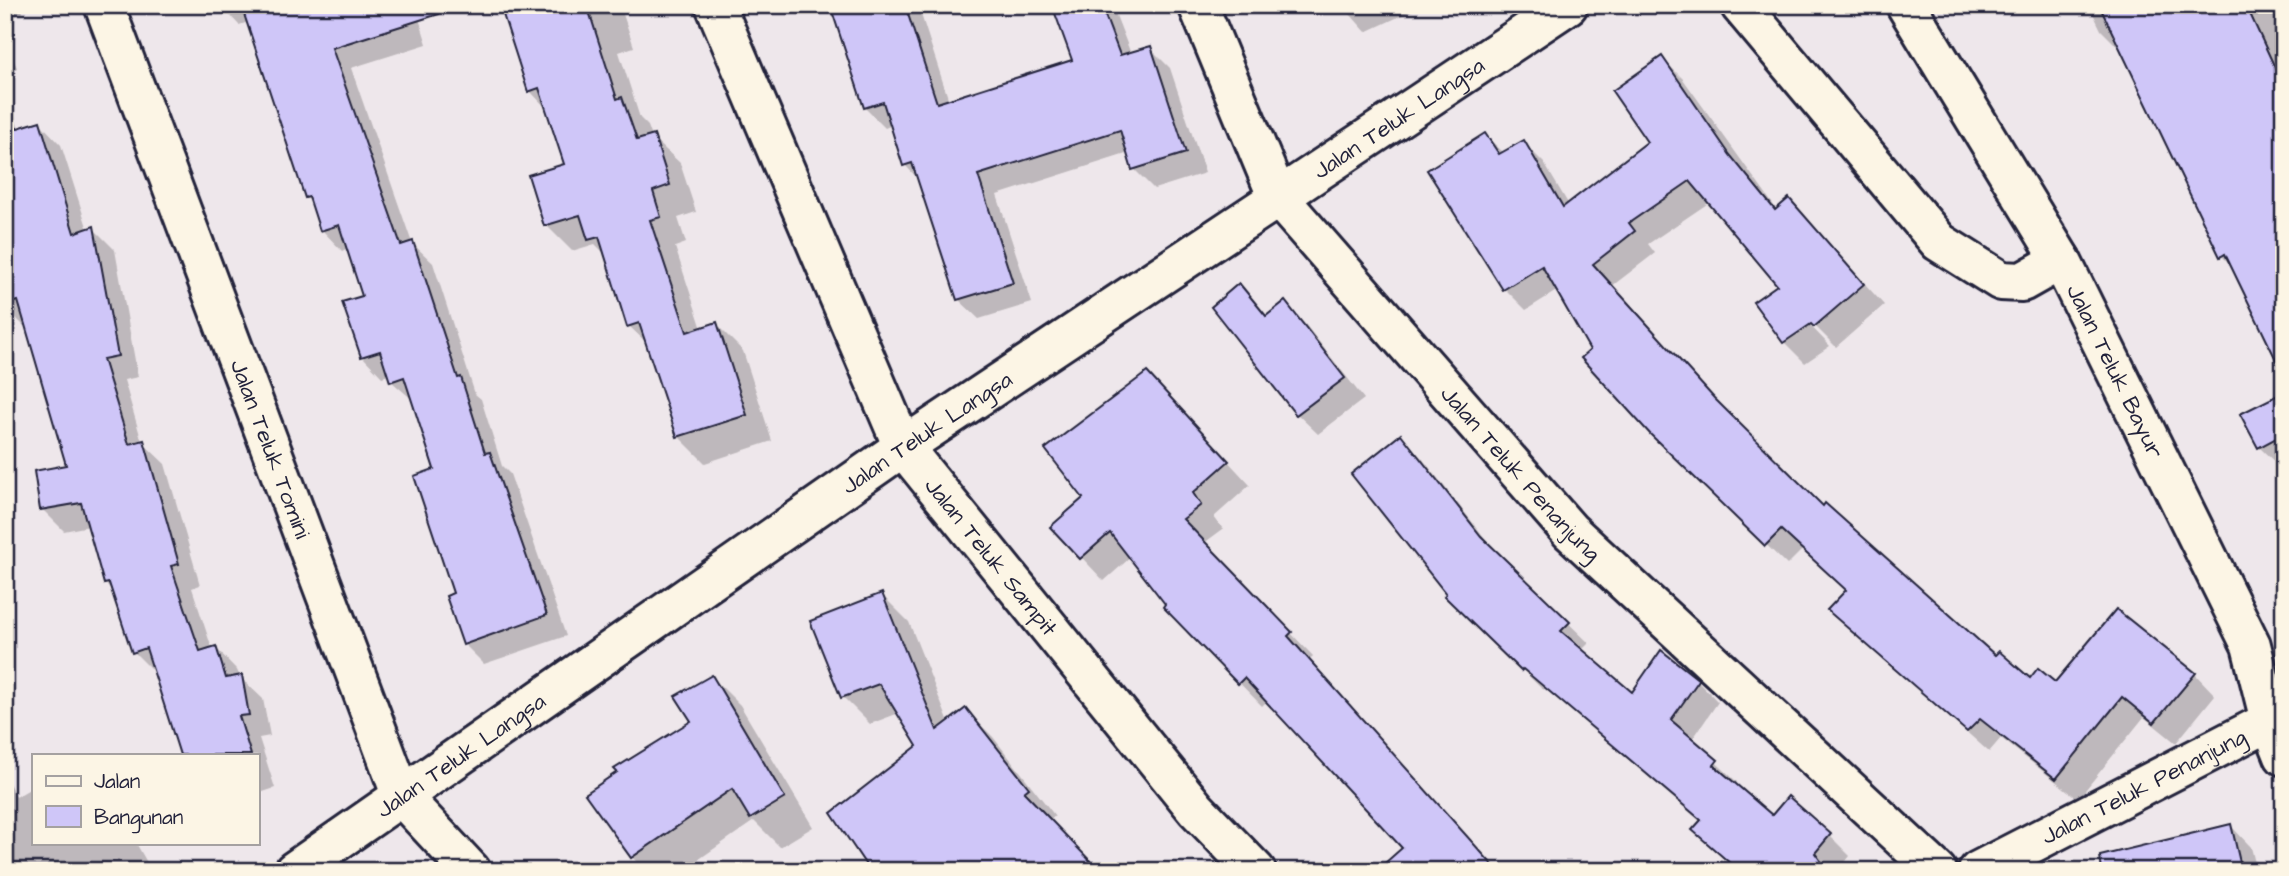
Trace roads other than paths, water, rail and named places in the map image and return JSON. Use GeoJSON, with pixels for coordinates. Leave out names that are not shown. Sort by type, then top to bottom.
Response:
{"type":"FeatureCollection","features":[{"type":"Feature","properties":{"kind":"street","name":"Jalan Teluk Tomini"},"geometry":{"type":"LineString","coordinates":[[104,5],[402,797],[471,871]]}},
{"type":"Feature","properties":{"kind":"street","name":"Jalan Teluk Sampit"},"geometry":{"type":"LineString","coordinates":[[715,5],[903,447],[1196,809],[1256,871]]}},
{"type":"Feature","properties":{"kind":"street","name":"Jalan Teluk Penanjung"},"geometry":{"type":"LineString","coordinates":[[1198,5],[1277,196],[1570,531],[1937,871]]}},
{"type":"Feature","properties":{"kind":"street","name":"Jalan Teluk Langsa"},"geometry":{"type":"LineString","coordinates":[[294,871],[903,447],[1568,5]]}},
{"type":"Feature","properties":{"kind":"street"},"geometry":{"type":"LineString","coordinates":[[1740,5],[1939,242],[2001,281],[2022,282],[2061,260]]}},
{"type":"Feature","properties":{"kind":"street","name":"Jalan Teluk Bayur"},"geometry":{"type":"LineString","coordinates":[[1906,5],[2061,260],[2267,646],[2270,721],[2284,756]]}},
{"type":"Feature","properties":{"kind":"street","name":"Jalan Teluk Penanjung"},"geometry":{"type":"LineString","coordinates":[[1978,871],[2270,721]]}}]}
